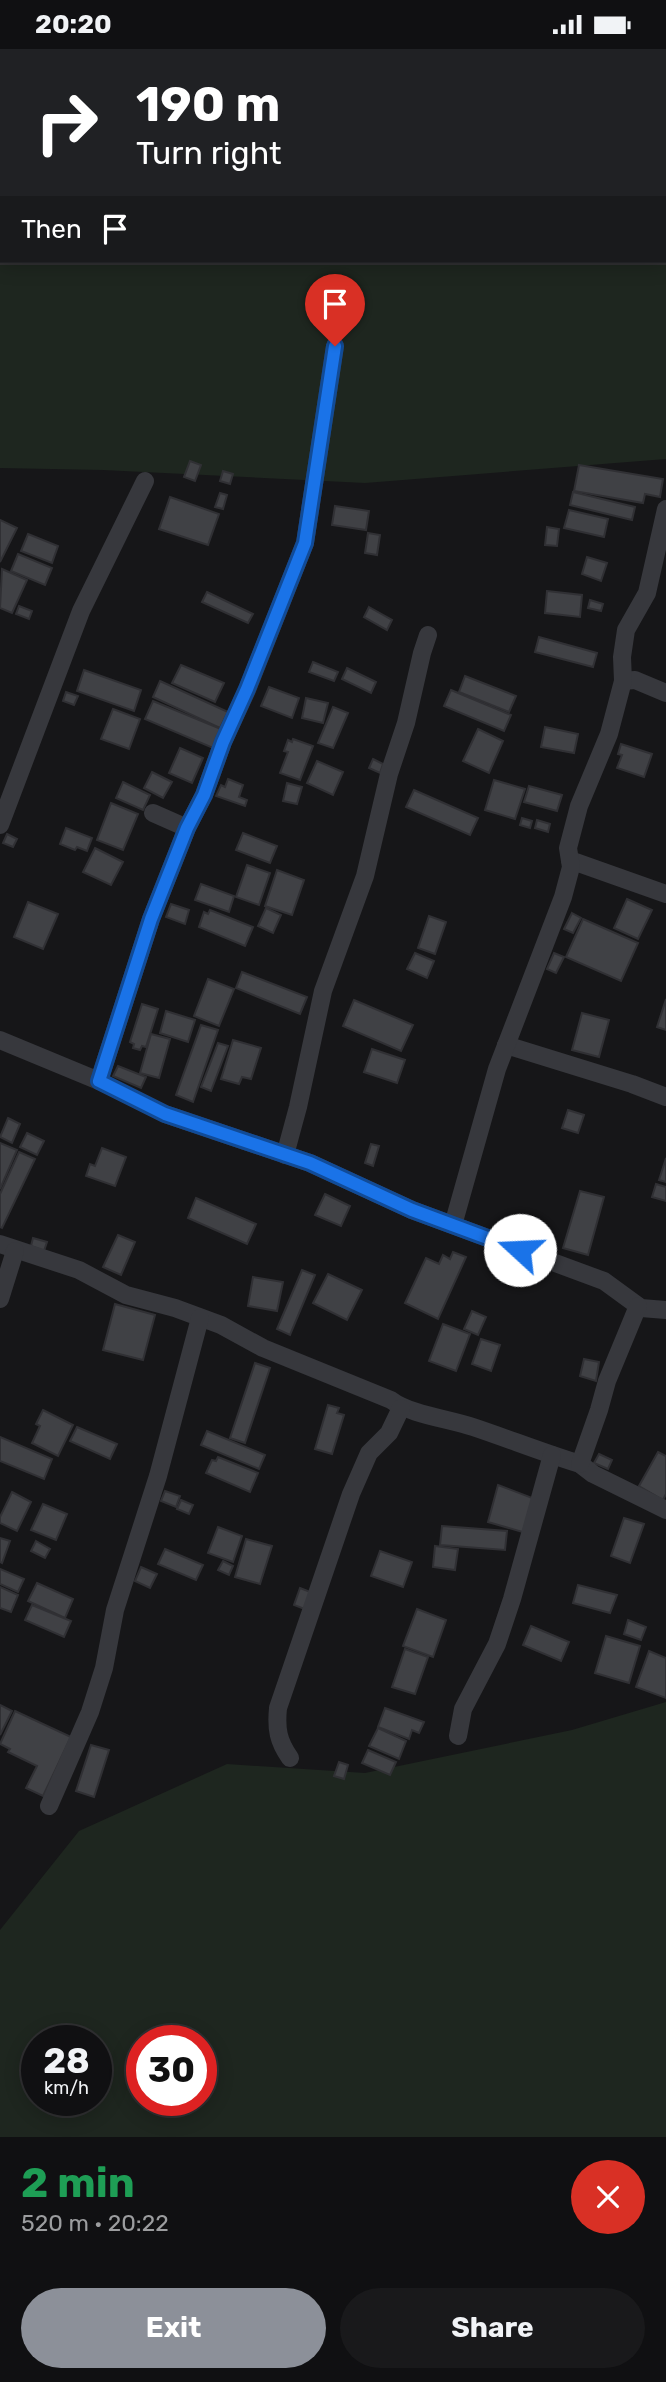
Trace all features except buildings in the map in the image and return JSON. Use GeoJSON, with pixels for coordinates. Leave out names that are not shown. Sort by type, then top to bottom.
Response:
{"type":"FeatureCollection","features":[{"type":"Feature","properties":{"kind":"street"},"geometry":{"type":"LineString","coordinates":[[99,1081],[151,919],[305,543],[335,346]]}},
{"type":"Feature","properties":{"kind":"street"},"geometry":{"type":"LineString","coordinates":[[0,825],[81,611],[145,481]]}},
{"type":"Feature","properties":{"kind":"street"},"geometry":{"type":"LineString","coordinates":[[453,1225],[497,1069],[563,897],[571,867],[568,848],[579,806],[609,734],[623,681],[621,657],[626,630],[647,593],[666,509]]}},
{"type":"Feature","properties":{"kind":"street"},"geometry":{"type":"LineString","coordinates":[[285,1155],[323,991],[365,876],[389,774],[406,723],[428,635]]}},
{"type":"Feature","properties":{"kind":"street"},"geometry":{"type":"LineString","coordinates":[[623,681],[635,680],[666,693]]}},
{"type":"Feature","properties":{"kind":"street"},"geometry":{"type":"LineString","coordinates":[[153,813],[187,828]]}},
{"type":"Feature","properties":{"kind":"street"},"geometry":{"type":"LineString","coordinates":[[570,860],[666,894]]}},
{"type":"Feature","properties":{"kind":"street"},"geometry":{"type":"LineString","coordinates":[[0,1040],[99,1081],[165,1114],[310,1163],[412,1210],[604,1282],[638,1306],[666,1310]]}},
{"type":"Feature","properties":{"kind":"street"},"geometry":{"type":"LineString","coordinates":[[506,1045],[666,1097]]}},
{"type":"Feature","properties":{"kind":"street"},"geometry":{"type":"LineString","coordinates":[[0,1299],[8,1247],[79,1270],[126,1295],[175,1308],[241,1334],[263,1348],[391,1400],[401,1408],[472,1427],[580,1464],[593,1474],[666,1510]]}},
{"type":"Feature","properties":{"kind":"street"},"geometry":{"type":"LineString","coordinates":[[580,1464],[607,1381],[638,1306]]}},
{"type":"Feature","properties":{"kind":"street"},"geometry":{"type":"LineString","coordinates":[[49,1805],[90,1712],[104,1668],[115,1610],[158,1476],[200,1318]]}},
{"type":"Feature","properties":{"kind":"street"},"geometry":{"type":"LineString","coordinates":[[290,1758],[281,1745],[276,1728],[278,1709],[351,1494],[369,1453],[389,1433],[401,1408]]}},
{"type":"Feature","properties":{"kind":"street"},"geometry":{"type":"LineString","coordinates":[[458,1736],[464,1709],[497,1644],[552,1455]]}},
{"type":"Feature","properties":{"kind":"shaded area"},"geometry":{"type":"Polygon","coordinates":[[[0,263],[666,263],[666,459],[365,483],[103,470],[0,468],[0,263]]]}},
{"type":"Feature","properties":{"kind":"shaded area"},"geometry":{"type":"Polygon","coordinates":[[[666,1702],[666,2137],[0,2137],[0,1930],[79,1831],[227,1764],[365,1773],[572,1730],[666,1702]]]}},
{"type":"Feature","properties":{"kind":"route"},"geometry":{"type":"LineString","coordinates":[[335,346],[305,543],[151,919],[99,1081],[165,1114],[310,1163],[412,1210],[520,1250]]}}]}
